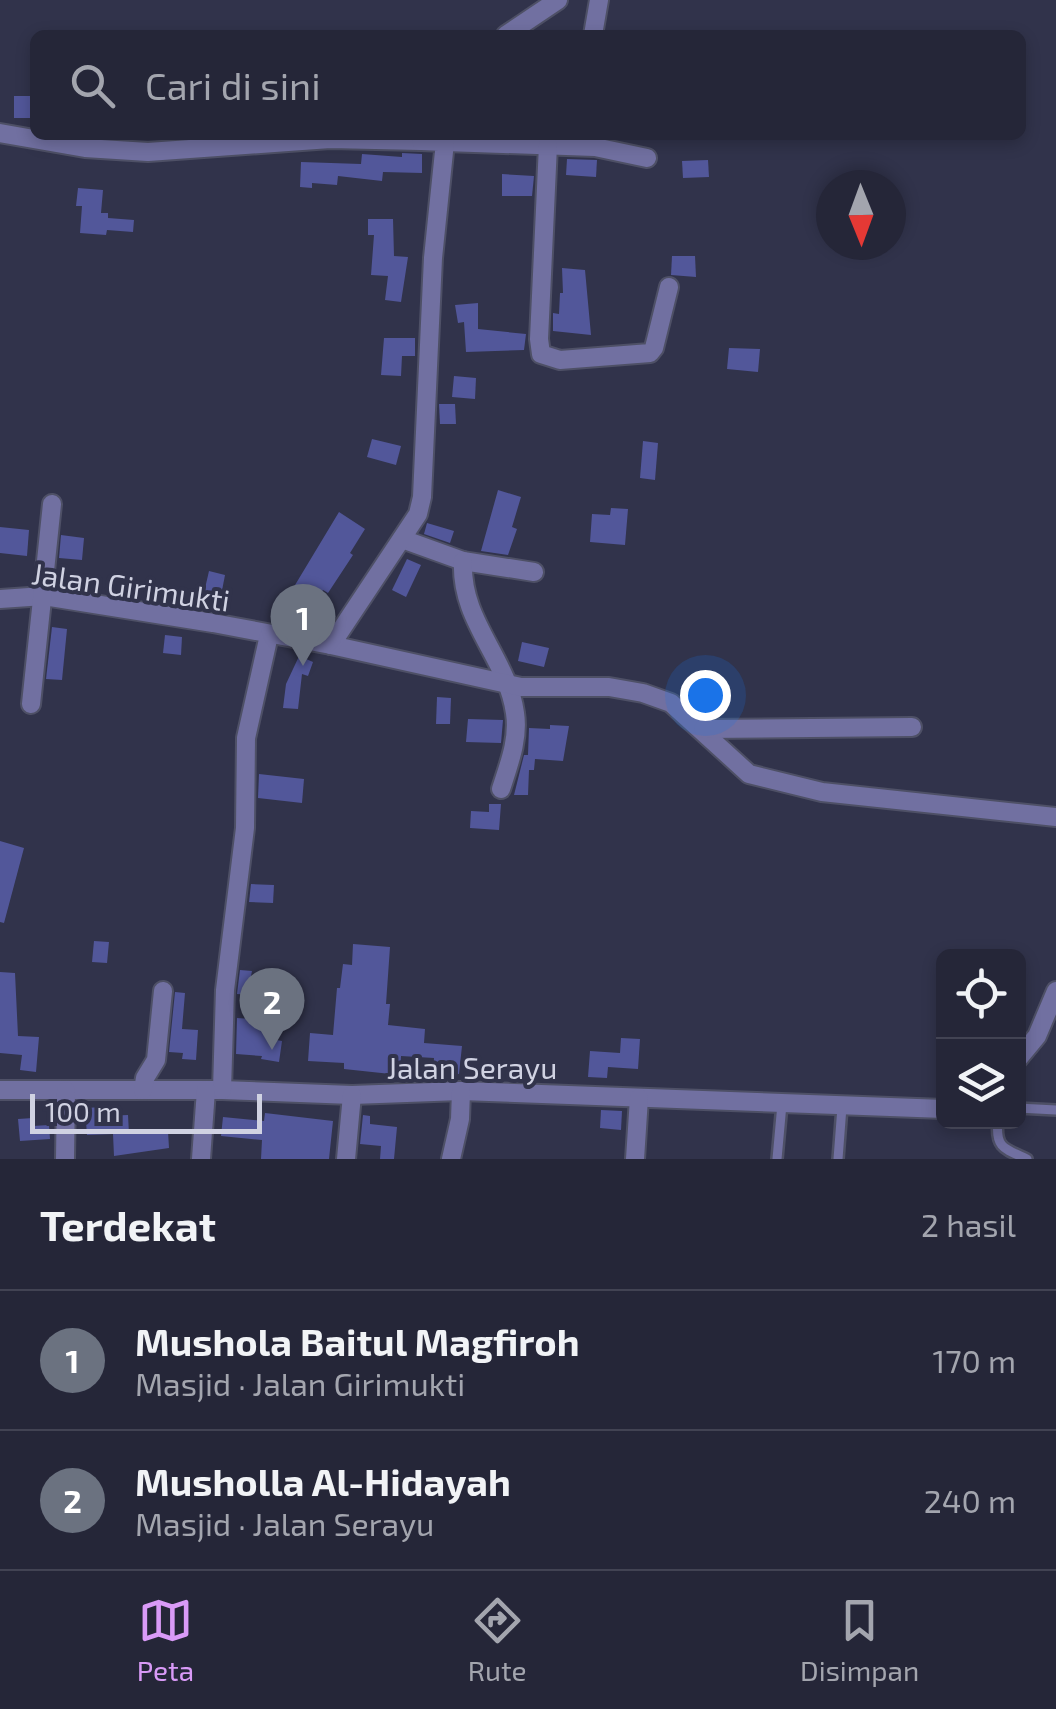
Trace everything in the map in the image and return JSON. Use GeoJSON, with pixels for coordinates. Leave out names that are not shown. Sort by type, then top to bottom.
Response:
{"type":"FeatureCollection","features":[{"type":"Feature","properties":{"kind":"street"},"geometry":{"type":"LineString","coordinates":[[513,30],[558,0]]}},
{"type":"Feature","properties":{"kind":"street"},"geometry":{"type":"LineString","coordinates":[[594,30],[599,0]]}},
{"type":"Feature","properties":{"kind":"street"},"geometry":{"type":"LineString","coordinates":[[0,133],[30,138]]}},
{"type":"Feature","properties":{"kind":"street"},"geometry":{"type":"LineString","coordinates":[[44,140],[108,150],[293,140]]}},
{"type":"Feature","properties":{"kind":"street"},"geometry":{"type":"LineString","coordinates":[[434,140],[561,142],[647,158]]}},
{"type":"Feature","properties":{"kind":"street"},"geometry":{"type":"LineString","coordinates":[[331,645],[418,514],[422,497],[432,276],[445,142]]}},
{"type":"Feature","properties":{"kind":"street"},"geometry":{"type":"LineString","coordinates":[[561,142],[539,339],[542,354],[560,360],[650,353],[668,287]]}},
{"type":"Feature","properties":{"kind":"street"},"geometry":{"type":"LineString","coordinates":[[32,704],[52,504]]}},
{"type":"Feature","properties":{"kind":"street"},"geometry":{"type":"LineString","coordinates":[[402,538],[464,560],[534,572]]}},
{"type":"Feature","properties":{"kind":"street"},"geometry":{"type":"LineString","coordinates":[[464,560],[466,600],[508,685],[515,714],[516,733],[501,789]]}},
{"type":"Feature","properties":{"kind":"street","name":"Jalan Girimukti"},"geometry":{"type":"LineString","coordinates":[[0,599],[44,596],[331,645],[508,685],[609,687],[672,702],[749,774],[850,796],[1056,816]]}},
{"type":"Feature","properties":{"kind":"street"},"geometry":{"type":"LineString","coordinates":[[201,1159],[214,1090],[245,828],[246,738],[269,635]]}},
{"type":"Feature","properties":{"kind":"street"},"geometry":{"type":"LineString","coordinates":[[703,729],[912,727]]}},
{"type":"Feature","properties":{"kind":"street"},"geometry":{"type":"LineString","coordinates":[[143,1090],[156,1060],[163,991]]}},
{"type":"Feature","properties":{"kind":"street"},"geometry":{"type":"LineString","coordinates":[[1026,1049],[1037,1036],[1056,991]]}},
{"type":"Feature","properties":{"kind":"street","name":"Jalan Serayu"},"geometry":{"type":"LineString","coordinates":[[0,1090],[214,1090],[352,1095],[461,1091],[936,1109]]}},
{"type":"Feature","properties":{"kind":"street"},"geometry":{"type":"LineString","coordinates":[[65,1159],[66,1090]]}},
{"type":"Feature","properties":{"kind":"street"},"geometry":{"type":"LineString","coordinates":[[452,1159],[461,1091]]}},
{"type":"Feature","properties":{"kind":"street"},"geometry":{"type":"LineString","coordinates":[[346,1159],[352,1095]]}},
{"type":"Feature","properties":{"kind":"street"},"geometry":{"type":"LineString","coordinates":[[636,1159],[639,1098]]}},
{"type":"Feature","properties":{"kind":"lane"},"geometry":{"type":"LineString","coordinates":[[777,1159],[782,1104]]}},
{"type":"Feature","properties":{"kind":"lane"},"geometry":{"type":"LineString","coordinates":[[838,1159],[842,1107]]}},
{"type":"Feature","properties":{"kind":"lane"},"geometry":{"type":"LineString","coordinates":[[1026,1108],[1056,1110]]}},
{"type":"Feature","properties":{"kind":"lane"},"geometry":{"type":"LineString","coordinates":[[997,1129],[996,1137],[1002,1147],[1027,1159]]}},
{"type":"Feature","properties":{"kind":"building"},"geometry":{"type":"Polygon","coordinates":[[[14,96],[30,96],[30,118],[14,118],[14,96]]]}},
{"type":"Feature","properties":{"kind":"building"},"geometry":{"type":"Polygon","coordinates":[[[402,153],[422,154],[422,173],[383,172],[382,181],[338,176],[337,185],[312,183],[312,188],[300,187],[301,162],[361,164],[362,154],[402,157],[402,153]]]}},
{"type":"Feature","properties":{"kind":"building"},"geometry":{"type":"Polygon","coordinates":[[[567,159],[597,160],[596,177],[566,175],[567,159]]]}},
{"type":"Feature","properties":{"kind":"building"},"geometry":{"type":"Polygon","coordinates":[[[708,160],[709,177],[683,178],[682,161],[708,160]]]}},
{"type":"Feature","properties":{"kind":"building"},"geometry":{"type":"Polygon","coordinates":[[[502,174],[534,176],[532,196],[502,196],[502,174]]]}},
{"type":"Feature","properties":{"kind":"building"},"geometry":{"type":"Polygon","coordinates":[[[78,188],[103,190],[101,213],[108,213],[108,218],[134,220],[133,232],[80,233],[82,206],[76,206],[78,188]]]}},
{"type":"Feature","properties":{"kind":"building"},"geometry":{"type":"Polygon","coordinates":[[[368,219],[393,219],[394,256],[408,257],[401,302],[385,300],[388,276],[371,275],[374,235],[368,235],[368,219]]]}},
{"type":"Feature","properties":{"kind":"building"},"geometry":{"type":"Polygon","coordinates":[[[672,256],[695,256],[696,277],[671,275],[672,256]]]}},
{"type":"Feature","properties":{"kind":"building"},"geometry":{"type":"Polygon","coordinates":[[[562,268],[585,270],[591,335],[553,331],[553,313],[559,314],[563,293],[562,268]]]}},
{"type":"Feature","properties":{"kind":"building"},"geometry":{"type":"Polygon","coordinates":[[[478,303],[478,329],[526,334],[524,350],[466,352],[464,322],[458,323],[455,305],[478,303]]]}},
{"type":"Feature","properties":{"kind":"building"},"geometry":{"type":"Polygon","coordinates":[[[384,338],[415,338],[415,356],[402,356],[401,376],[381,375],[384,338]]]}},
{"type":"Feature","properties":{"kind":"building"},"geometry":{"type":"Polygon","coordinates":[[[729,348],[760,349],[758,372],[727,369],[729,348]]]}},
{"type":"Feature","properties":{"kind":"building"},"geometry":{"type":"Polygon","coordinates":[[[454,376],[476,378],[475,399],[452,397],[454,376]]]}},
{"type":"Feature","properties":{"kind":"building"},"geometry":{"type":"Polygon","coordinates":[[[439,404],[455,404],[456,424],[440,424],[439,404]]]}},
{"type":"Feature","properties":{"kind":"building"},"geometry":{"type":"Polygon","coordinates":[[[372,439],[401,446],[396,465],[367,457],[372,439]]]}},
{"type":"Feature","properties":{"kind":"building"},"geometry":{"type":"Polygon","coordinates":[[[643,441],[658,443],[655,480],[640,478],[643,441]]]}},
{"type":"Feature","properties":{"kind":"building"},"geometry":{"type":"Polygon","coordinates":[[[498,490],[521,497],[512,527],[517,529],[508,555],[481,551],[498,490]]]}},
{"type":"Feature","properties":{"kind":"building"},"geometry":{"type":"Polygon","coordinates":[[[611,508],[628,509],[625,545],[590,542],[592,514],[610,515],[611,508]]]}},
{"type":"Feature","properties":{"kind":"building"},"geometry":{"type":"Polygon","coordinates":[[[339,512],[365,529],[328,593],[323,590],[305,618],[283,605],[339,512]]]}},
{"type":"Feature","properties":{"kind":"building"},"geometry":{"type":"Polygon","coordinates":[[[427,523],[454,531],[450,543],[424,534],[427,523]]]}},
{"type":"Feature","properties":{"kind":"building"},"geometry":{"type":"Polygon","coordinates":[[[0,527],[29,530],[27,556],[0,553],[0,527]]]}},
{"type":"Feature","properties":{"kind":"building"},"geometry":{"type":"Polygon","coordinates":[[[61,535],[84,538],[82,560],[59,558],[61,535]]]}},
{"type":"Feature","properties":{"kind":"building"},"geometry":{"type":"Polygon","coordinates":[[[407,559],[421,565],[406,597],[392,590],[407,559]]]}},
{"type":"Feature","properties":{"kind":"building"},"geometry":{"type":"Polygon","coordinates":[[[209,571],[225,575],[220,601],[203,597],[209,571]]]}},
{"type":"Feature","properties":{"kind":"building"},"geometry":{"type":"Polygon","coordinates":[[[52,627],[67,629],[62,680],[46,679],[52,627]]]}},
{"type":"Feature","properties":{"kind":"building"},"geometry":{"type":"Polygon","coordinates":[[[165,635],[182,637],[181,655],[163,653],[165,635]]]}},
{"type":"Feature","properties":{"kind":"building"},"geometry":{"type":"Polygon","coordinates":[[[522,642],[549,648],[544,667],[518,661],[522,642]]]}},
{"type":"Feature","properties":{"kind":"building"},"geometry":{"type":"Polygon","coordinates":[[[301,652],[313,662],[308,676],[302,674],[298,709],[283,708],[286,684],[301,652]]]}},
{"type":"Feature","properties":{"kind":"building"},"geometry":{"type":"Polygon","coordinates":[[[437,697],[451,698],[450,724],[436,724],[437,697]]]}},
{"type":"Feature","properties":{"kind":"building"},"geometry":{"type":"Polygon","coordinates":[[[468,719],[503,720],[501,743],[466,742],[468,719]]]}},
{"type":"Feature","properties":{"kind":"building"},"geometry":{"type":"Polygon","coordinates":[[[550,725],[569,726],[563,761],[535,759],[534,770],[529,770],[528,795],[514,795],[524,755],[528,755],[529,728],[550,729],[550,725]]]}},
{"type":"Feature","properties":{"kind":"building"},"geometry":{"type":"Polygon","coordinates":[[[259,774],[304,779],[302,803],[258,798],[259,774]]]}},
{"type":"Feature","properties":{"kind":"building"},"geometry":{"type":"Polygon","coordinates":[[[489,804],[501,804],[499,830],[470,828],[471,811],[489,812],[489,804]]]}},
{"type":"Feature","properties":{"kind":"building"},"geometry":{"type":"Polygon","coordinates":[[[0,841],[24,848],[4,923],[0,922],[0,841]]]}},
{"type":"Feature","properties":{"kind":"building"},"geometry":{"type":"Polygon","coordinates":[[[251,884],[274,885],[273,903],[249,902],[251,884]]]}},
{"type":"Feature","properties":{"kind":"building"},"geometry":{"type":"Polygon","coordinates":[[[94,941],[109,942],[107,963],[92,962],[94,941]]]}},
{"type":"Feature","properties":{"kind":"building"},"geometry":{"type":"Polygon","coordinates":[[[353,944],[390,947],[388,1025],[425,1029],[424,1043],[462,1046],[459,1074],[433,1072],[434,1058],[401,1056],[400,1075],[344,1069],[344,1063],[308,1061],[310,1033],[333,1035],[337,988],[343,964],[352,965],[353,944]]]}},
{"type":"Feature","properties":{"kind":"building"},"geometry":{"type":"Polygon","coordinates":[[[240,970],[269,978],[268,996],[237,994],[240,970]]]}},
{"type":"Feature","properties":{"kind":"building"},"geometry":{"type":"Polygon","coordinates":[[[0,972],[15,973],[18,1036],[39,1037],[36,1072],[20,1070],[22,1055],[0,1053],[0,972]]]}},
{"type":"Feature","properties":{"kind":"building"},"geometry":{"type":"Polygon","coordinates":[[[175,992],[185,993],[182,1029],[198,1030],[196,1060],[182,1059],[183,1053],[169,1052],[175,992]]]}},
{"type":"Feature","properties":{"kind":"building"},"geometry":{"type":"Polygon","coordinates":[[[237,1018],[266,1020],[265,1038],[282,1041],[279,1062],[236,1054],[237,1018]]]}},
{"type":"Feature","properties":{"kind":"building"},"geometry":{"type":"Polygon","coordinates":[[[621,1038],[640,1039],[638,1069],[608,1067],[607,1078],[588,1077],[590,1051],[620,1053],[621,1038]]]}},
{"type":"Feature","properties":{"kind":"building"},"geometry":{"type":"Polygon","coordinates":[[[103,1107],[103,1116],[128,1115],[129,1134],[168,1131],[169,1148],[114,1156],[113,1134],[87,1135],[85,1108],[103,1107]]]}},
{"type":"Feature","properties":{"kind":"building"},"geometry":{"type":"Polygon","coordinates":[[[601,1110],[622,1111],[621,1130],[600,1128],[601,1110]]]}},
{"type":"Feature","properties":{"kind":"building"},"geometry":{"type":"Polygon","coordinates":[[[265,1113],[333,1121],[329,1159],[261,1159],[262,1140],[221,1136],[223,1117],[264,1121],[265,1113]]]}},
{"type":"Feature","properties":{"kind":"building"},"geometry":{"type":"Polygon","coordinates":[[[363,1115],[370,1116],[370,1124],[397,1127],[394,1159],[380,1159],[381,1146],[360,1144],[363,1115]]]}},
{"type":"Feature","properties":{"kind":"building"},"geometry":{"type":"Polygon","coordinates":[[[33,1118],[33,1126],[49,1125],[50,1139],[20,1141],[18,1119],[33,1118]]]}},
{"type":"Feature","properties":{"kind":"place","name":"Mushola Baitul Magfiroh"},"geometry":{"type":"Point","coordinates":[303,666]}},
{"type":"Feature","properties":{"kind":"place","name":"Musholla Al-Hidayah"},"geometry":{"type":"Point","coordinates":[272,1050]}}]}
